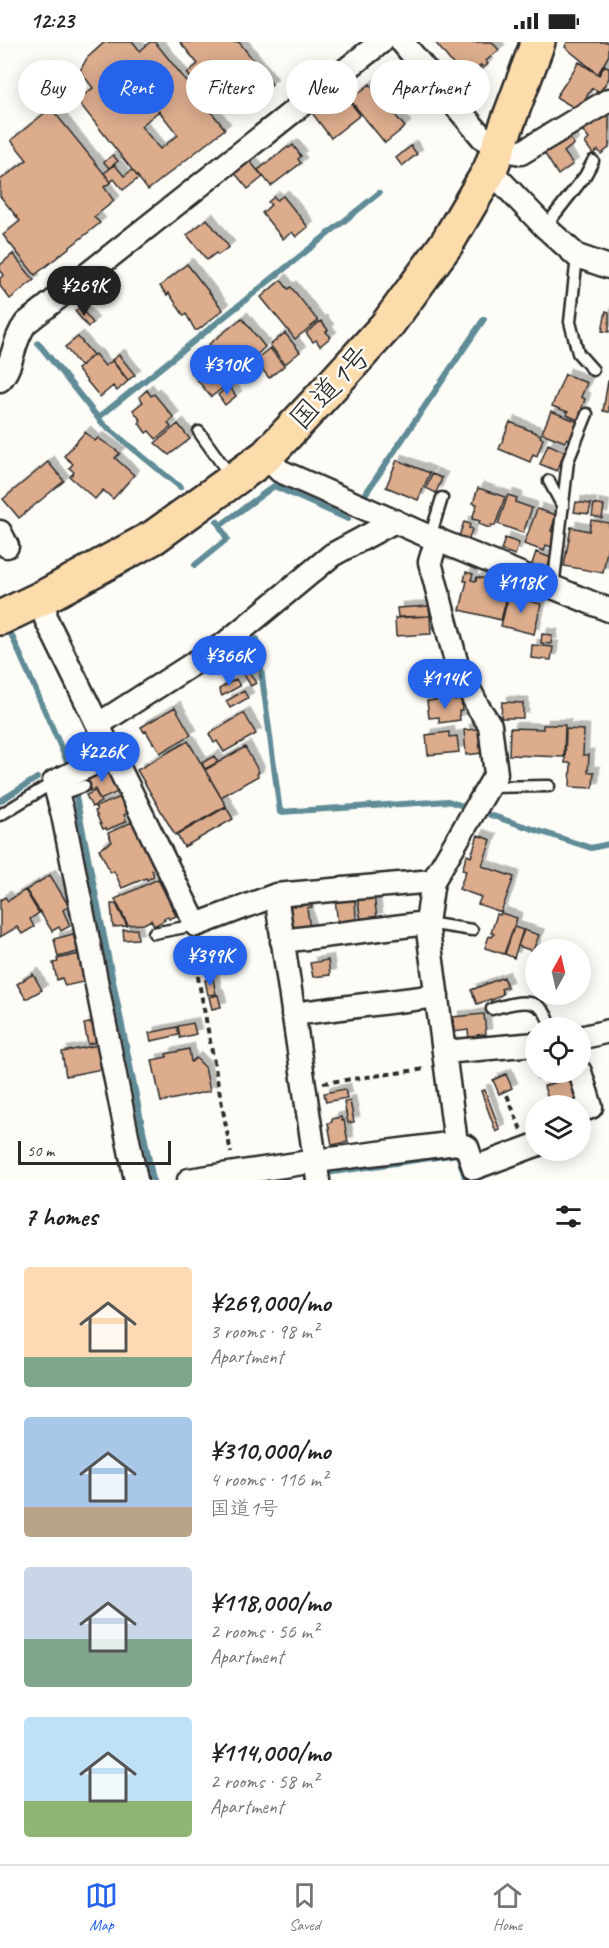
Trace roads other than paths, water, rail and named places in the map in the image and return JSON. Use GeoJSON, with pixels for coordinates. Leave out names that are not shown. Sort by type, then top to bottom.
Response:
{"type":"FeatureCollection","features":[{"type":"Feature","properties":{"kind":"highway","name":"国道1号"},"geometry":{"type":"LineString","coordinates":[[0,618],[154,537],[266,456],[387,325],[447,243],[494,159],[538,42]]}},
{"type":"Feature","properties":{"kind":"street"},"geometry":{"type":"LineString","coordinates":[[0,380],[9,366],[18,334],[26,323],[381,42]]}},
{"type":"Feature","properties":{"kind":"street"},"geometry":{"type":"LineString","coordinates":[[402,42],[482,137],[494,159],[545,227],[577,256],[609,267]]}},
{"type":"Feature","properties":{"kind":"street"},"geometry":{"type":"LineString","coordinates":[[494,159],[521,153],[609,100]]}},
{"type":"Feature","properties":{"kind":"street"},"geometry":{"type":"LineString","coordinates":[[266,456],[280,471],[609,610]]}},
{"type":"Feature","properties":{"kind":"street"},"geometry":{"type":"LineString","coordinates":[[99,724],[226,642],[332,555],[395,521]]}},
{"type":"Feature","properties":{"kind":"street"},"geometry":{"type":"LineString","coordinates":[[434,538],[430,562],[458,665],[478,707],[490,725],[496,774],[434,881],[427,923],[456,1143]]}},
{"type":"Feature","properties":{"kind":"street"},"geometry":{"type":"LineString","coordinates":[[37,600],[114,754],[192,926],[276,896],[434,881]]}},
{"type":"Feature","properties":{"kind":"street"},"geometry":{"type":"LineString","coordinates":[[114,754],[82,778],[59,788],[136,1180]]}},
{"type":"Feature","properties":{"kind":"street"},"geometry":{"type":"LineString","coordinates":[[276,896],[317,1170]]}},
{"type":"Feature","properties":{"kind":"street"},"geometry":{"type":"LineString","coordinates":[[282,941],[427,923]]}},
{"type":"Feature","properties":{"kind":"street"},"geometry":{"type":"LineString","coordinates":[[293,1014],[436,996]]}},
{"type":"Feature","properties":{"kind":"street"},"geometry":{"type":"LineString","coordinates":[[591,1035],[609,1031]]}},
{"type":"Feature","properties":{"kind":"street"},"geometry":{"type":"LineString","coordinates":[[445,1059],[525,1046]]}},
{"type":"Feature","properties":{"kind":"street"},"geometry":{"type":"LineString","coordinates":[[189,1180],[235,1173],[317,1170],[456,1143],[467,1147],[474,1168],[525,1150]]}},
{"type":"Feature","properties":{"kind":"lane"},"geometry":{"type":"LineString","coordinates":[[545,227],[585,176],[593,161]]}},
{"type":"Feature","properties":{"kind":"lane"},"geometry":{"type":"LineString","coordinates":[[577,256],[570,322],[578,352],[593,370]]}},
{"type":"Feature","properties":{"kind":"lane"},"geometry":{"type":"LineString","coordinates":[[553,588],[568,461],[587,414]]}},
{"type":"Feature","properties":{"kind":"lane"},"geometry":{"type":"LineString","coordinates":[[199,432],[233,480]]}},
{"type":"Feature","properties":{"kind":"lane"},"geometry":{"type":"LineString","coordinates":[[549,481],[563,508]]}},
{"type":"Feature","properties":{"kind":"lane"},"geometry":{"type":"LineString","coordinates":[[434,538],[442,498]]}},
{"type":"Feature","properties":{"kind":"lane"},"geometry":{"type":"LineString","coordinates":[[489,787],[549,786]]}},
{"type":"Feature","properties":{"kind":"lane"},"geometry":{"type":"LineString","coordinates":[[0,815],[59,788]]}},
{"type":"Feature","properties":{"kind":"lane"},"geometry":{"type":"LineString","coordinates":[[427,923],[472,930]]}},
{"type":"Feature","properties":{"kind":"lane"},"geometry":{"type":"LineString","coordinates":[[154,933],[192,926]]}},
{"type":"Feature","properties":{"kind":"lane"},"geometry":{"type":"LineString","coordinates":[[492,1009],[523,1001],[534,1003],[547,1017]]}},
{"type":"Feature","properties":{"kind":"waterway"},"geometry":{"type":"LineString","coordinates":[[98,418],[379,193]]}},
{"type":"Feature","properties":{"kind":"waterway"},"geometry":{"type":"LineString","coordinates":[[364,496],[484,319]]}},
{"type":"Feature","properties":{"kind":"waterway"},"geometry":{"type":"LineString","coordinates":[[38,343],[103,424],[180,487]]}},
{"type":"Feature","properties":{"kind":"waterway"},"geometry":{"type":"LineString","coordinates":[[221,525],[274,486],[348,519]]}},
{"type":"Feature","properties":{"kind":"waterway"},"geometry":{"type":"LineString","coordinates":[[195,565],[227,539],[217,521]]}},
{"type":"Feature","properties":{"kind":"waterway"},"geometry":{"type":"LineString","coordinates":[[8,627],[70,768]]}},
{"type":"Feature","properties":{"kind":"waterway"},"geometry":{"type":"LineString","coordinates":[[257,639],[280,812],[448,801],[463,806]]}},
{"type":"Feature","properties":{"kind":"waterway"},"geometry":{"type":"LineString","coordinates":[[0,801],[37,778]]}},
{"type":"Feature","properties":{"kind":"waterway"},"geometry":{"type":"LineString","coordinates":[[74,787],[153,1180]]}},
{"type":"Feature","properties":{"kind":"waterway"},"geometry":{"type":"LineString","coordinates":[[490,815],[591,848],[609,844]]}},
{"type":"Feature","properties":{"kind":"waterway"},"geometry":{"type":"LineString","coordinates":[[326,1173],[458,1154],[466,1180]]}}]}
